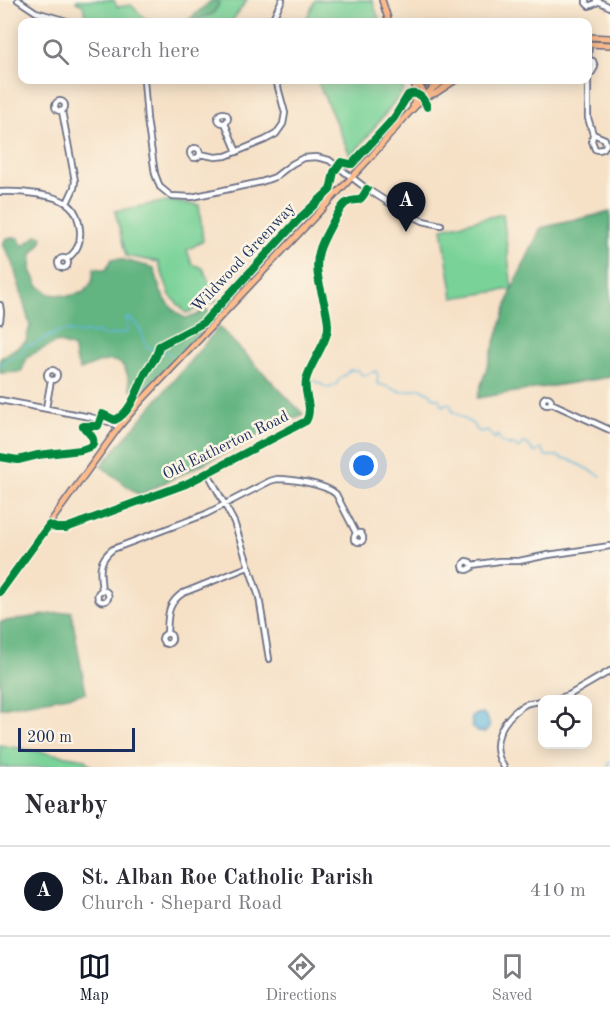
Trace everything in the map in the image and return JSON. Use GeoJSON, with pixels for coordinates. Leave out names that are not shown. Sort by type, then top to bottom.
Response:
{"type":"FeatureCollection","features":[{"type":"Feature","properties":{"kind":"main road"},"geometry":{"type":"LineString","coordinates":[[382,0],[387,18]]}},
{"type":"Feature","properties":{"kind":"main road"},"geometry":{"type":"LineString","coordinates":[[592,41],[610,38]]}},
{"type":"Feature","properties":{"kind":"main road"},"geometry":{"type":"LineString","coordinates":[[592,43],[610,45]]}},
{"type":"Feature","properties":{"kind":"main road"},"geometry":{"type":"LineString","coordinates":[[413,109],[415,84]]}},
{"type":"Feature","properties":{"kind":"main road"},"geometry":{"type":"LineString","coordinates":[[418,84],[427,96]]}},
{"type":"Feature","properties":{"kind":"main road"},"geometry":{"type":"LineString","coordinates":[[431,84],[438,85]]}},
{"type":"Feature","properties":{"kind":"main road"},"geometry":{"type":"LineString","coordinates":[[427,96],[450,84]]}},
{"type":"Feature","properties":{"kind":"main road"},"geometry":{"type":"LineString","coordinates":[[0,592],[119,427],[413,109],[438,85]]}},
{"type":"Feature","properties":{"kind":"street"},"geometry":{"type":"LineString","coordinates":[[18,0],[36,12],[56,18]]}},
{"type":"Feature","properties":{"kind":"street"},"geometry":{"type":"LineString","coordinates":[[273,18],[282,0]]}},
{"type":"Feature","properties":{"kind":"street"},"geometry":{"type":"LineString","coordinates":[[586,0],[589,6],[597,1],[610,7]]}},
{"type":"Feature","properties":{"kind":"street"},"geometry":{"type":"LineString","coordinates":[[144,84],[155,174],[160,187],[171,196],[192,197],[261,182],[279,174],[303,158],[322,158],[329,160],[367,189],[417,218],[441,225]]}},
{"type":"Feature","properties":{"kind":"street"},"geometry":{"type":"LineString","coordinates":[[200,154],[220,157],[237,152],[271,137],[280,130],[285,113],[277,84]]}},
{"type":"Feature","properties":{"kind":"street"},"geometry":{"type":"LineString","coordinates":[[588,84],[588,118],[593,134]]}},
{"type":"Feature","properties":{"kind":"street"},"geometry":{"type":"LineString","coordinates":[[62,111],[75,181],[67,203]]}},
{"type":"Feature","properties":{"kind":"street"},"geometry":{"type":"LineString","coordinates":[[225,123],[237,152]]}},
{"type":"Feature","properties":{"kind":"street","name":"Old Eatherton Road"},"geometry":{"type":"LineString","coordinates":[[49,525],[66,528],[186,483],[303,423],[310,409],[305,389],[306,379],[328,330],[318,271],[319,252],[343,206],[348,202],[359,201],[367,189]]}},
{"type":"Feature","properties":{"kind":"street"},"geometry":{"type":"LineString","coordinates":[[0,192],[26,192],[67,203],[75,211],[80,235],[77,249],[67,259]]}},
{"type":"Feature","properties":{"kind":"street"},"geometry":{"type":"LineString","coordinates":[[0,305],[2,312],[0,321]]}},
{"type":"Feature","properties":{"kind":"street"},"geometry":{"type":"LineString","coordinates":[[46,408],[51,380]]}},
{"type":"Feature","properties":{"kind":"street"},"geometry":{"type":"LineString","coordinates":[[0,400],[100,419],[119,427]]}},
{"type":"Feature","properties":{"kind":"street"},"geometry":{"type":"LineString","coordinates":[[552,403],[610,430]]}},
{"type":"Feature","properties":{"kind":"street"},"geometry":{"type":"LineString","coordinates":[[208,473],[234,522],[259,597],[269,659]]}},
{"type":"Feature","properties":{"kind":"street"},"geometry":{"type":"LineString","coordinates":[[102,590],[101,565],[105,555],[113,549],[206,514],[277,479],[323,486],[336,494],[356,533]]}},
{"type":"Feature","properties":{"kind":"street"},"geometry":{"type":"LineString","coordinates":[[472,565],[519,561],[610,546]]}},
{"type":"Feature","properties":{"kind":"street"},"geometry":{"type":"LineString","coordinates":[[167,633],[169,608],[178,596],[248,567]]}},
{"type":"Feature","properties":{"kind":"street"},"geometry":{"type":"LineString","coordinates":[[569,695],[610,671]]}},
{"type":"Feature","properties":{"kind":"street"},"geometry":{"type":"LineString","coordinates":[[504,767],[497,750],[501,727],[523,706],[538,701]]}},
{"type":"Feature","properties":{"kind":"green space"},"geometry":{"type":"Polygon","coordinates":[[[77,0],[114,0],[117,7],[131,5],[145,18],[86,18],[83,5],[76,2],[77,0]]]}},
{"type":"Feature","properties":{"kind":"green space"},"geometry":{"type":"Polygon","coordinates":[[[212,0],[216,0],[219,4],[213,14],[191,18],[212,0]]]}},
{"type":"Feature","properties":{"kind":"green space"},"geometry":{"type":"Polygon","coordinates":[[[216,0],[247,0],[234,18],[193,18],[219,4],[216,0]]]}},
{"type":"Feature","properties":{"kind":"green space"},"geometry":{"type":"Polygon","coordinates":[[[315,0],[372,0],[379,18],[307,18],[315,0]]]}},
{"type":"Feature","properties":{"kind":"green space"},"geometry":{"type":"Polygon","coordinates":[[[319,84],[402,84],[404,90],[351,157],[319,84]]]}},
{"type":"Feature","properties":{"kind":"green space"},"geometry":{"type":"Polygon","coordinates":[[[168,201],[199,205],[203,241],[187,250],[192,264],[203,268],[217,301],[186,313],[170,295],[158,262],[126,256],[115,211],[168,201]]]}},
{"type":"Feature","properties":{"kind":"green space"},"geometry":{"type":"Polygon","coordinates":[[[610,212],[610,377],[477,398],[512,289],[541,228],[610,212]]]}},
{"type":"Feature","properties":{"kind":"green space"},"geometry":{"type":"Polygon","coordinates":[[[503,214],[512,289],[453,298],[442,228],[503,214]]]}},
{"type":"Feature","properties":{"kind":"green space"},"geometry":{"type":"Polygon","coordinates":[[[37,235],[42,236],[42,242],[32,254],[31,270],[38,285],[49,294],[69,296],[84,292],[92,282],[94,268],[106,270],[112,259],[120,259],[154,268],[163,296],[181,316],[185,318],[195,316],[207,309],[215,318],[147,388],[131,390],[126,371],[117,362],[105,361],[80,370],[74,348],[57,342],[28,356],[21,372],[0,373],[0,359],[26,341],[30,326],[13,264],[3,244],[6,238],[18,238],[23,246],[37,235]]]}},
{"type":"Feature","properties":{"kind":"green space"},"geometry":{"type":"Polygon","coordinates":[[[219,327],[303,414],[139,495],[101,466],[219,327]]]}},
{"type":"Feature","properties":{"kind":"green space"},"geometry":{"type":"Polygon","coordinates":[[[71,611],[86,693],[0,708],[0,622],[71,611]]]}},
{"type":"Feature","properties":{"kind":"green space"},"geometry":{"type":"Polygon","coordinates":[[[0,745],[85,759],[92,767],[0,767],[0,745]]]}},
{"type":"Feature","properties":{"kind":"water"},"geometry":{"type":"Polygon","coordinates":[[[483,713],[489,726],[484,732],[479,732],[472,725],[472,717],[483,713]]]}},
{"type":"Feature","properties":{"kind":"waterway"},"geometry":{"type":"LineString","coordinates":[[0,367],[9,358],[18,356],[26,345],[34,345],[57,332],[71,331],[81,334],[87,331],[104,336],[125,333],[128,328],[126,319],[128,317],[138,327],[149,348],[157,350]]}},
{"type":"Feature","properties":{"kind":"waterway"},"geometry":{"type":"LineString","coordinates":[[159,350],[164,350],[171,355]]}},
{"type":"Feature","properties":{"kind":"waterway"},"geometry":{"type":"LineString","coordinates":[[313,380],[328,388],[336,385],[350,370],[358,370],[362,376],[376,371],[377,383],[403,392],[421,388],[432,397],[439,399],[443,406],[448,403],[452,411],[474,425],[478,431],[487,430],[495,439],[497,435],[500,441],[517,448],[525,443],[534,452],[541,448],[546,456],[568,459],[601,476]]}},
{"type":"Feature","properties":{"kind":"waterway"},"geometry":{"type":"LineString","coordinates":[[608,767],[610,761]]}},
{"type":"Feature","properties":{"kind":"cycle path","name":"Wildwood Greenway"},"geometry":{"type":"LineString","coordinates":[[0,457],[18,460],[38,455],[81,450],[92,446],[93,440],[83,426],[98,426],[102,414],[115,420],[126,411],[156,357],[159,346],[203,323],[299,219],[330,190],[334,172],[341,162],[352,164],[394,118],[408,95],[420,96],[427,107]]}},
{"type":"Feature","properties":{"kind":"cycle path"},"geometry":{"type":"LineString","coordinates":[[0,592],[49,525],[66,528],[186,484],[306,421],[309,411],[306,380],[328,331],[317,270],[319,252],[343,206],[359,199],[367,189]]}},
{"type":"Feature","properties":{"kind":"place","name":"St. Alban Roe Catholic Parish"},"geometry":{"type":"Point","coordinates":[406,232]}}]}
